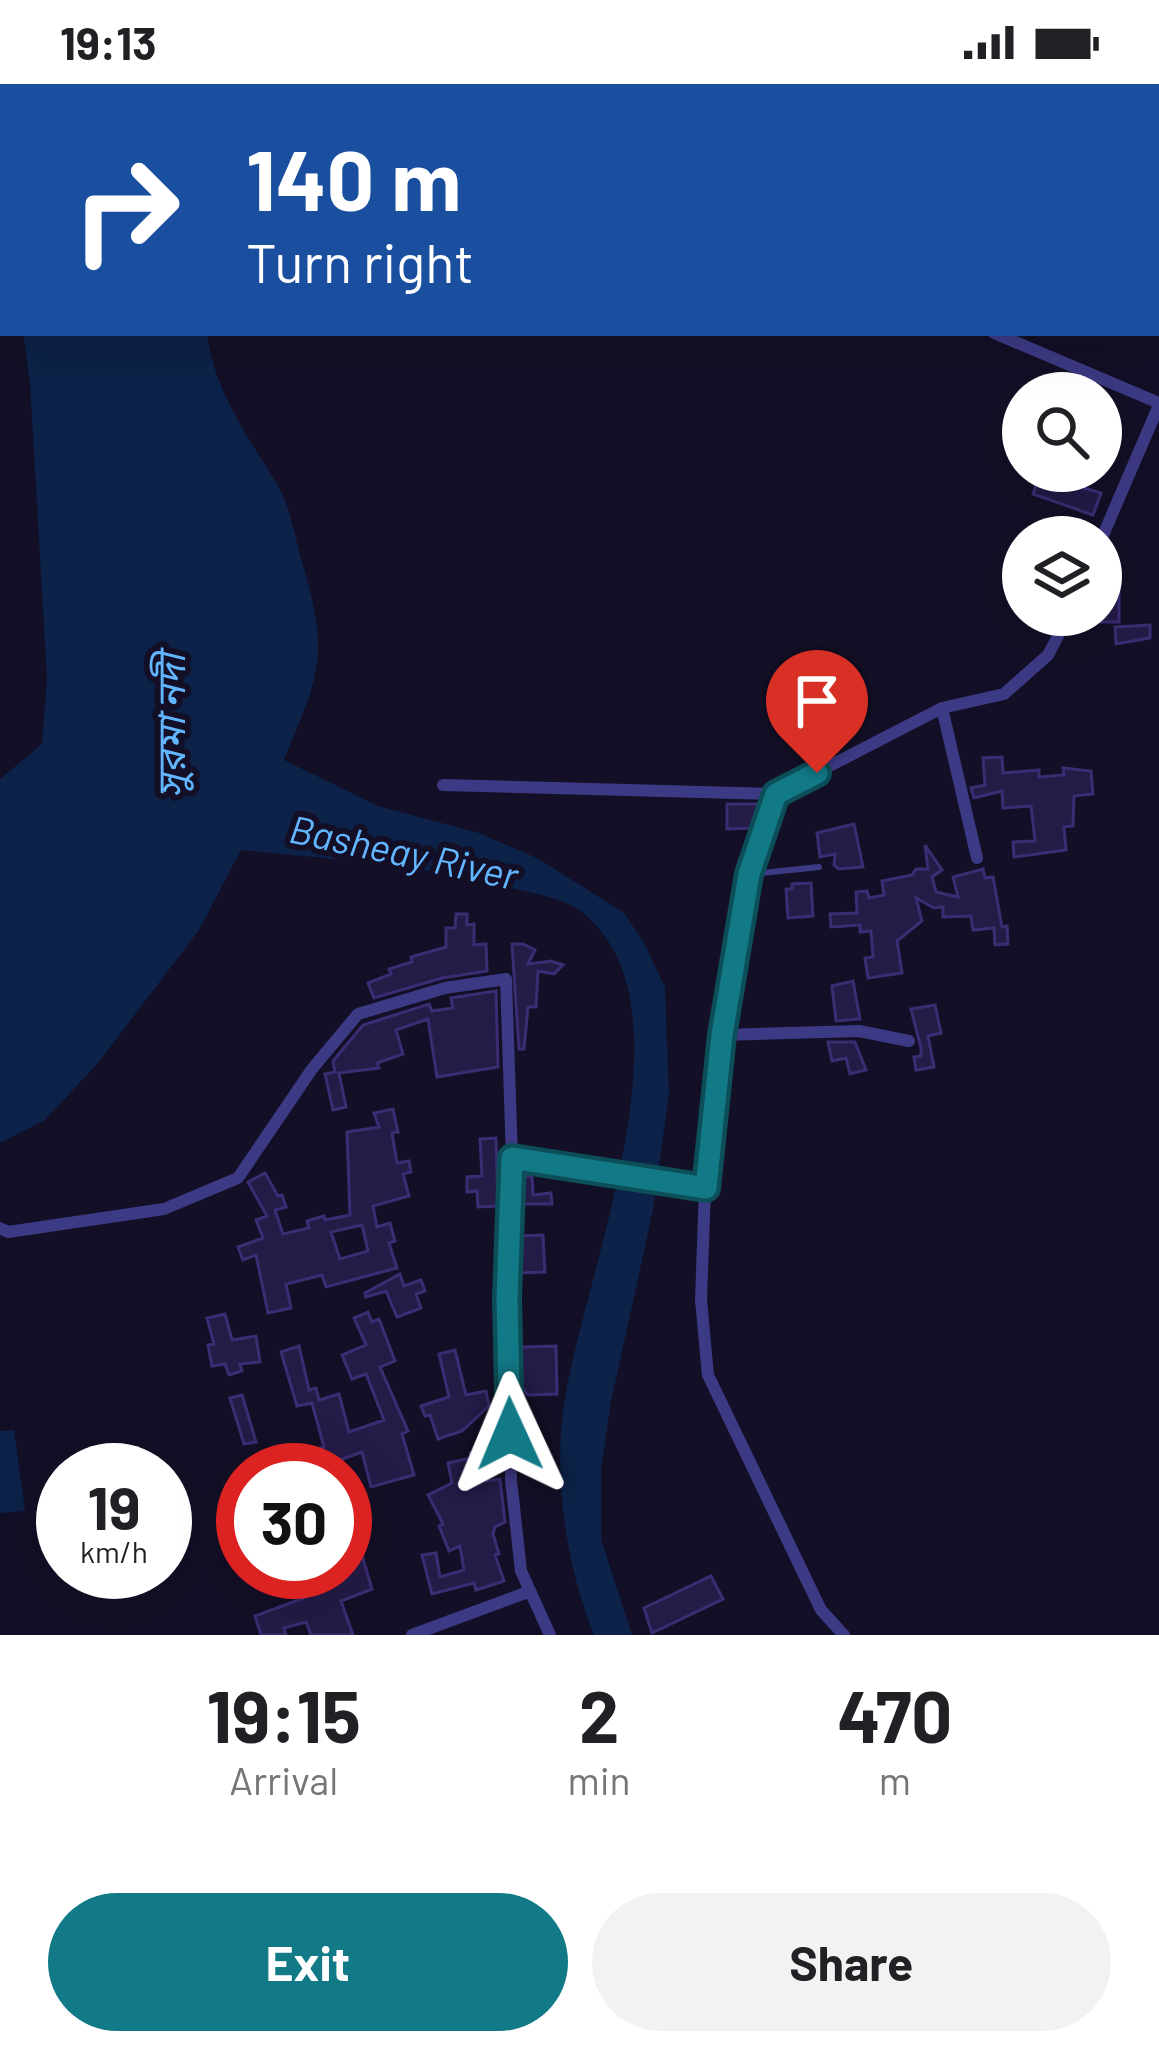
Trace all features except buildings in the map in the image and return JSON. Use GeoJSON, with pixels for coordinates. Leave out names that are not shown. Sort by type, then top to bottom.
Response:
{"type":"FeatureCollection","features":[{"type":"Feature","properties":{"kind":"street"},"geometry":{"type":"LineString","coordinates":[[1001,336],[1159,404],[1111,516]]}},
{"type":"Feature","properties":{"kind":"street"},"geometry":{"type":"LineString","coordinates":[[443,785],[776,794],[942,708],[1004,694],[1048,655],[1058,636]]}},
{"type":"Feature","properties":{"kind":"street"},"geometry":{"type":"LineString","coordinates":[[942,708],[977,858]]}},
{"type":"Feature","properties":{"kind":"street"},"geometry":{"type":"LineString","coordinates":[[776,794],[749,874],[722,1035],[706,1188],[701,1300],[708,1375],[821,1610],[844,1635]]}},
{"type":"Feature","properties":{"kind":"street"},"geometry":{"type":"LineString","coordinates":[[0,1228],[8,1232],[164,1209],[238,1178],[312,1069],[358,1014],[445,988],[506,980],[512,1158],[507,1298],[511,1480],[521,1571],[550,1635]]}},
{"type":"Feature","properties":{"kind":"street"},"geometry":{"type":"LineString","coordinates":[[722,1035],[860,1031],[909,1041]]}},
{"type":"Feature","properties":{"kind":"street"},"geometry":{"type":"LineString","coordinates":[[512,1158],[706,1188]]}},
{"type":"Feature","properties":{"kind":"street"},"geometry":{"type":"LineString","coordinates":[[412,1635],[528,1592]]}},
{"type":"Feature","properties":{"kind":"lane"},"geometry":{"type":"LineString","coordinates":[[749,874],[819,867]]}},
{"type":"Feature","properties":{"kind":"water"},"geometry":{"type":"Polygon","coordinates":[[[23,336],[208,336],[225,393],[285,500],[315,615],[318,659],[314,680],[284,760],[378,806],[479,833],[539,859],[624,913],[643,941],[665,987],[669,1094],[653,1210],[601,1470],[601,1539],[632,1635],[594,1635],[576,1582],[562,1497],[563,1412],[624,1148],[633,1076],[632,1010],[615,953],[579,910],[550,897],[450,875],[241,850],[199,930],[99,1062],[45,1120],[0,1143],[0,779],[42,744],[47,678],[23,336]]]}},
{"type":"Feature","properties":{"kind":"water"},"geometry":{"type":"Polygon","coordinates":[[[14,1430],[25,1511],[0,1513],[0,1431],[14,1430]]]}},
{"type":"Feature","properties":{"kind":"route"},"geometry":{"type":"LineString","coordinates":[[510,1434],[507,1298],[508,1168],[512,1158],[706,1188],[722,1035],[749,874],[776,794],[817,773]]}},
{"type":"Feature","properties":{"kind":"water label","name":"সুরমা নদী"},"geometry":{"type":"Point","coordinates":[169,726]}},
{"type":"Feature","properties":{"kind":"water label","name":"Basheay River"},"geometry":{"type":"Point","coordinates":[404,851]}}]}
